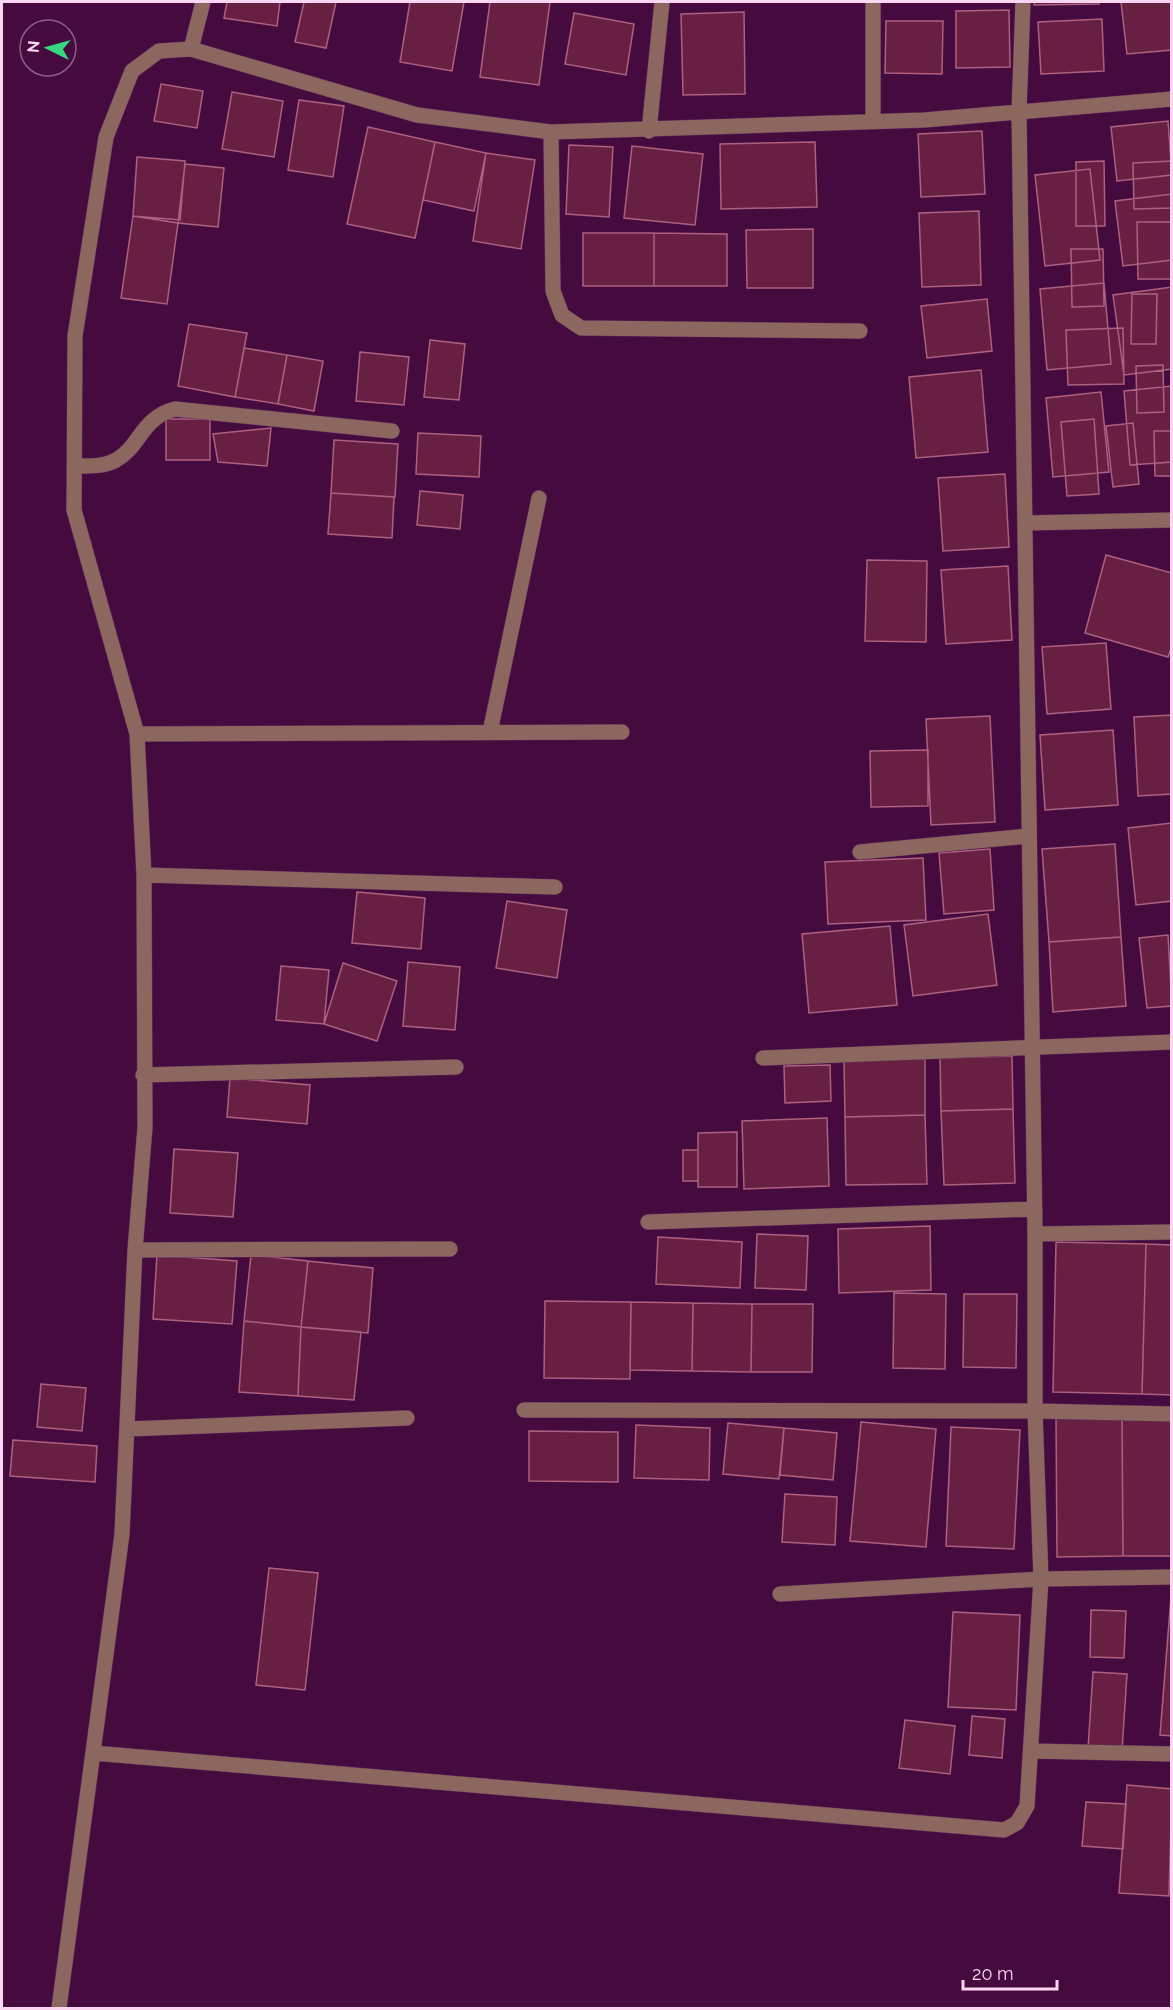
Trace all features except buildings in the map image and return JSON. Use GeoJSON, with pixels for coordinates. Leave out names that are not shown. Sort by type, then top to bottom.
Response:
{"type":"FeatureCollection","features":[{"type":"Feature","properties":{"kind":"street"},"geometry":{"type":"LineString","coordinates":[[191,49],[203,2]]}},
{"type":"Feature","properties":{"kind":"street"},"geometry":{"type":"LineString","coordinates":[[649,131],[662,2]]}},
{"type":"Feature","properties":{"kind":"street"},"geometry":{"type":"LineString","coordinates":[[873,2],[873,122]]}},
{"type":"Feature","properties":{"kind":"street"},"geometry":{"type":"LineString","coordinates":[[93,1753],[1004,1830],[1017,1823],[1027,1806],[1041,1579],[1035,1411],[1035,1209],[1019,112],[1023,2]]}},
{"type":"Feature","properties":{"kind":"street"},"geometry":{"type":"LineString","coordinates":[[59,2008],[122,1534],[135,1250],[145,1127],[144,875],[137,734],[74,510],[75,336],[106,137],[132,71],[159,51],[191,49],[417,115],[551,132],[649,131],[873,122],[1172,99]]}},
{"type":"Feature","properties":{"kind":"street"},"geometry":{"type":"LineString","coordinates":[[551,132],[553,291],[562,315],[581,328],[860,331]]}},
{"type":"Feature","properties":{"kind":"street"},"geometry":{"type":"LineString","coordinates":[[74,466],[102,465],[118,460],[157,416],[175,409],[392,431]]}},
{"type":"Feature","properties":{"kind":"street"},"geometry":{"type":"LineString","coordinates":[[490,732],[539,498]]}},
{"type":"Feature","properties":{"kind":"street"},"geometry":{"type":"LineString","coordinates":[[1025,523],[1172,520]]}},
{"type":"Feature","properties":{"kind":"street"},"geometry":{"type":"LineString","coordinates":[[137,734],[621,732]]}},
{"type":"Feature","properties":{"kind":"street"},"geometry":{"type":"LineString","coordinates":[[860,852],[1028,836]]}},
{"type":"Feature","properties":{"kind":"street"},"geometry":{"type":"LineString","coordinates":[[144,875],[555,887]]}},
{"type":"Feature","properties":{"kind":"street"},"geometry":{"type":"LineString","coordinates":[[763,1058],[1172,1042]]}},
{"type":"Feature","properties":{"kind":"street"},"geometry":{"type":"LineString","coordinates":[[143,1075],[456,1067]]}},
{"type":"Feature","properties":{"kind":"street"},"geometry":{"type":"LineString","coordinates":[[648,1222],[1035,1209]]}},
{"type":"Feature","properties":{"kind":"street"},"geometry":{"type":"LineString","coordinates":[[1035,1234],[1172,1232]]}},
{"type":"Feature","properties":{"kind":"street"},"geometry":{"type":"LineString","coordinates":[[135,1250],[450,1249]]}},
{"type":"Feature","properties":{"kind":"street"},"geometry":{"type":"LineString","coordinates":[[524,1410],[1035,1411],[1172,1414]]}},
{"type":"Feature","properties":{"kind":"street"},"geometry":{"type":"LineString","coordinates":[[128,1429],[407,1418]]}},
{"type":"Feature","properties":{"kind":"street"},"geometry":{"type":"LineString","coordinates":[[780,1594],[1041,1579],[1172,1577]]}},
{"type":"Feature","properties":{"kind":"street"},"geometry":{"type":"LineString","coordinates":[[1030,1751],[1172,1754]]}}]}
